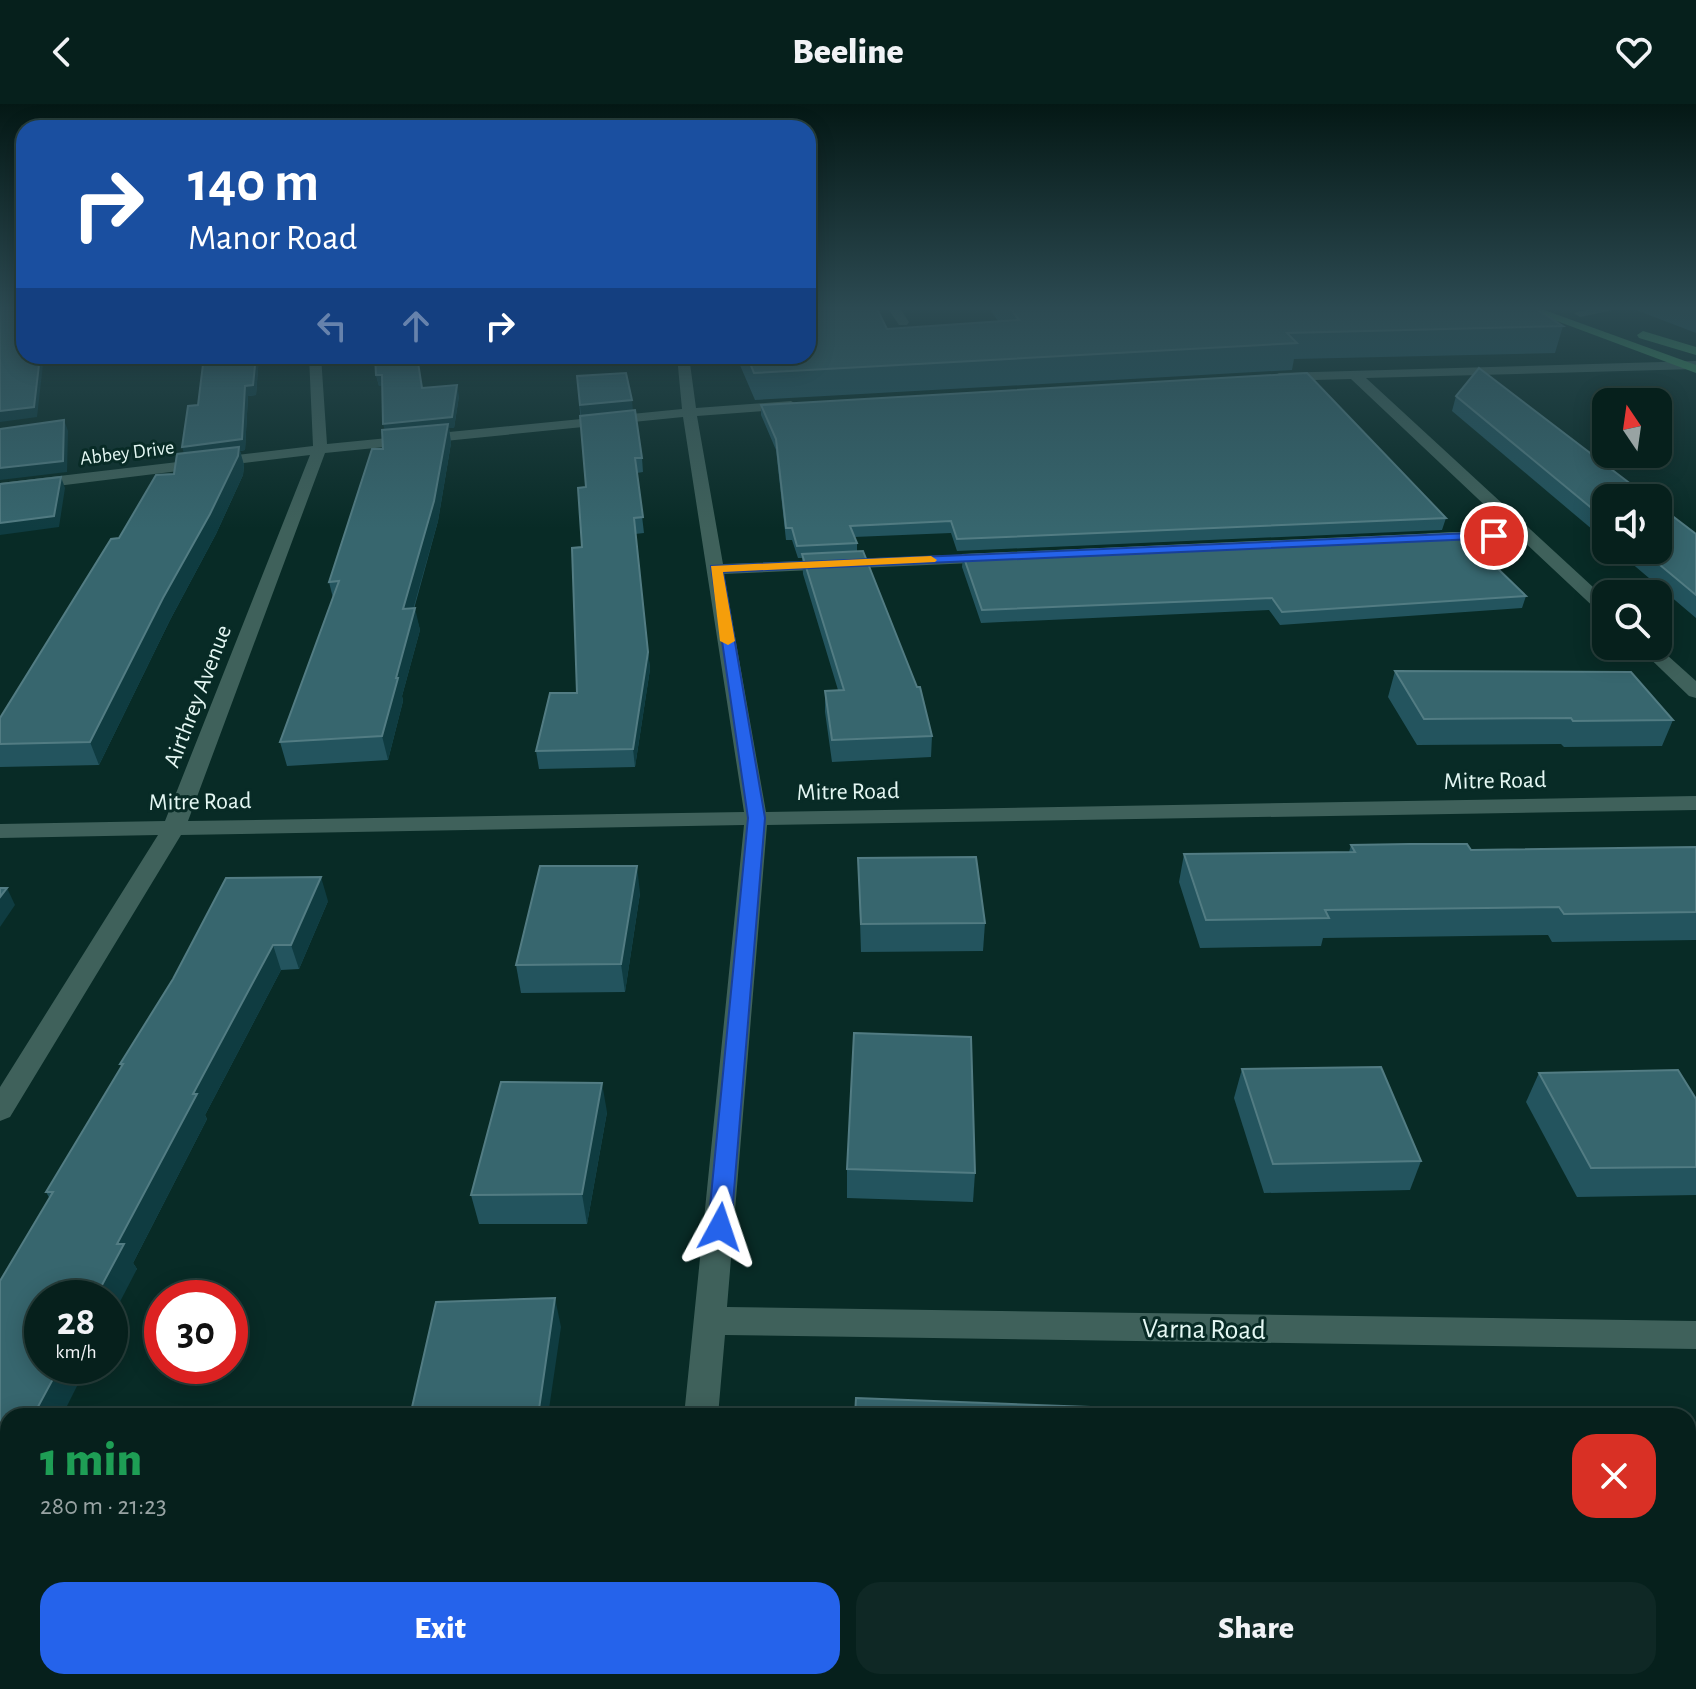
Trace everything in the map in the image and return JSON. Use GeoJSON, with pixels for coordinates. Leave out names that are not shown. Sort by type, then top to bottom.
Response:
{"type":"FeatureCollection","features":[{"type":"Feature","properties":{"kind":"street","name":"Airthrey Avenue"},"geometry":{"type":"LineString","coordinates":[[0,1110],[174,828],[320,448],[316,381]]}},
{"type":"Feature","properties":{"kind":"street"},"geometry":{"type":"LineString","coordinates":[[686,381],[756,818],[702,1408]]}},
{"type":"Feature","properties":{"kind":"street"},"geometry":{"type":"LineString","coordinates":[[1361,381],[1592,596]]}},
{"type":"Feature","properties":{"kind":"street","name":"Abbey Drive"},"geometry":{"type":"LineString","coordinates":[[0,488],[320,448],[689,412],[799,405]]}},
{"type":"Feature","properties":{"kind":"street"},"geometry":{"type":"LineString","coordinates":[[1414,539],[1525,534]]}},
{"type":"Feature","properties":{"kind":"street"},"geometry":{"type":"LineString","coordinates":[[716,569],[1017,556]]}},
{"type":"Feature","properties":{"kind":"street"},"geometry":{"type":"LineString","coordinates":[[1661,660],[1696,692]]}},
{"type":"Feature","properties":{"kind":"street","name":"Mitre Road"},"geometry":{"type":"LineString","coordinates":[[0,831],[1696,803]]}},
{"type":"Feature","properties":{"kind":"street","name":"Varna Road"},"geometry":{"type":"LineString","coordinates":[[711,1321],[1696,1335]]}},
{"type":"Feature","properties":{"kind":"building"},"geometry":{"type":"Polygon","coordinates":[[[0,381],[37,381],[34,407],[0,411],[0,381]]]}},
{"type":"Feature","properties":{"kind":"building"},"geometry":{"type":"Polygon","coordinates":[[[201,381],[253,381],[253,385],[245,386],[242,439],[182,447],[188,406],[198,405],[201,381]]]}},
{"type":"Feature","properties":{"kind":"building"},"geometry":{"type":"Polygon","coordinates":[[[382,381],[421,381],[422,388],[457,385],[452,417],[383,424],[382,381]]]}},
{"type":"Feature","properties":{"kind":"building"},"geometry":{"type":"Polygon","coordinates":[[[578,381],[628,381],[632,400],[580,405],[578,381]]]}},
{"type":"Feature","properties":{"kind":"building"},"geometry":{"type":"Polygon","coordinates":[[[1171,381],[1315,381],[1446,518],[957,539],[951,521],[850,526],[857,543],[797,546],[792,528],[786,528],[776,439],[761,405],[1171,381]]]}},
{"type":"Feature","properties":{"kind":"building"},"geometry":{"type":"Polygon","coordinates":[[[1468,381],[1496,381],[1592,454],[1592,468],[1610,468],[1631,484],[1592,484],[1592,508],[1456,396],[1468,381]]]}},
{"type":"Feature","properties":{"kind":"building"},"geometry":{"type":"Polygon","coordinates":[[[635,410],[642,458],[635,458],[643,517],[634,518],[648,652],[633,749],[536,751],[550,693],[577,693],[572,548],[582,547],[578,488],[586,487],[580,416],[635,410]]]}},
{"type":"Feature","properties":{"kind":"building"},"geometry":{"type":"Polygon","coordinates":[[[64,420],[63,461],[0,468],[0,429],[64,420]]]}},
{"type":"Feature","properties":{"kind":"building"},"geometry":{"type":"Polygon","coordinates":[[[448,424],[434,501],[403,609],[415,608],[382,736],[280,742],[339,581],[329,582],[372,449],[383,449],[382,430],[448,424]]]}},
{"type":"Feature","properties":{"kind":"building"},"geometry":{"type":"Polygon","coordinates":[[[239,447],[238,456],[210,514],[163,598],[90,742],[0,744],[0,718],[111,539],[119,538],[156,475],[174,474],[177,454],[239,447]]]}},
{"type":"Feature","properties":{"kind":"building"},"geometry":{"type":"Polygon","coordinates":[[[61,477],[54,516],[0,523],[0,484],[61,477]]]}},
{"type":"Feature","properties":{"kind":"building"},"geometry":{"type":"Polygon","coordinates":[[[1672,516],[1696,534],[1696,595],[1659,564],[1672,564],[1672,516]]]}},
{"type":"Feature","properties":{"kind":"building"},"geometry":{"type":"Polygon","coordinates":[[[1461,533],[1526,596],[1282,612],[1272,598],[982,610],[963,555],[1461,533]]]}},
{"type":"Feature","properties":{"kind":"building"},"geometry":{"type":"Polygon","coordinates":[[[863,551],[917,687],[920,687],[932,736],[832,740],[825,691],[844,690],[802,554],[863,551]]]}},
{"type":"Feature","properties":{"kind":"building"},"geometry":{"type":"Polygon","coordinates":[[[1395,671],[1631,672],[1673,720],[1424,719],[1395,671]]]}},
{"type":"Feature","properties":{"kind":"building"},"geometry":{"type":"Polygon","coordinates":[[[1467,844],[1471,850],[1696,847],[1696,912],[1564,914],[1559,907],[1325,910],[1329,918],[1206,920],[1184,854],[1355,852],[1351,845],[1467,844]]]}},
{"type":"Feature","properties":{"kind":"building"},"geometry":{"type":"Polygon","coordinates":[[[976,857],[985,923],[861,924],[858,858],[976,857]]]}},
{"type":"Feature","properties":{"kind":"building"},"geometry":{"type":"Polygon","coordinates":[[[540,866],[637,866],[621,964],[516,965],[540,866]]]}},
{"type":"Feature","properties":{"kind":"building"},"geometry":{"type":"Polygon","coordinates":[[[321,877],[291,945],[273,945],[193,1094],[197,1094],[117,1244],[124,1244],[105,1280],[24,1280],[24,1384],[50,1384],[37,1408],[0,1408],[0,1281],[53,1192],[46,1192],[173,979],[226,878],[321,877]]]}},
{"type":"Feature","properties":{"kind":"building"},"geometry":{"type":"Polygon","coordinates":[[[854,1033],[971,1037],[975,1173],[847,1169],[854,1033]]]}},
{"type":"Feature","properties":{"kind":"building"},"geometry":{"type":"Polygon","coordinates":[[[1381,1067],[1421,1161],[1273,1164],[1242,1069],[1381,1067]]]}},
{"type":"Feature","properties":{"kind":"building"},"geometry":{"type":"Polygon","coordinates":[[[1678,1070],[1696,1099],[1696,1167],[1591,1168],[1539,1073],[1678,1070]]]}},
{"type":"Feature","properties":{"kind":"building"},"geometry":{"type":"Polygon","coordinates":[[[501,1082],[602,1083],[582,1194],[471,1195],[501,1082]]]}},
{"type":"Feature","properties":{"kind":"building"},"geometry":{"type":"Polygon","coordinates":[[[555,1298],[539,1408],[412,1408],[436,1302],[555,1298]]]}},
{"type":"Feature","properties":{"kind":"building"},"geometry":{"type":"Polygon","coordinates":[[[856,1398],[1090,1407],[1090,1408],[855,1408],[856,1398]]]}},
{"type":"Feature","properties":{"kind":"slow traffic"},"geometry":{"type":"LineString","coordinates":[[728,641],[716,569],[931,560]]}},
{"type":"Feature","properties":{"kind":"route"},"geometry":{"type":"LineString","coordinates":[[720,1227],[756,818],[716,569],[1494,536]]}}]}
